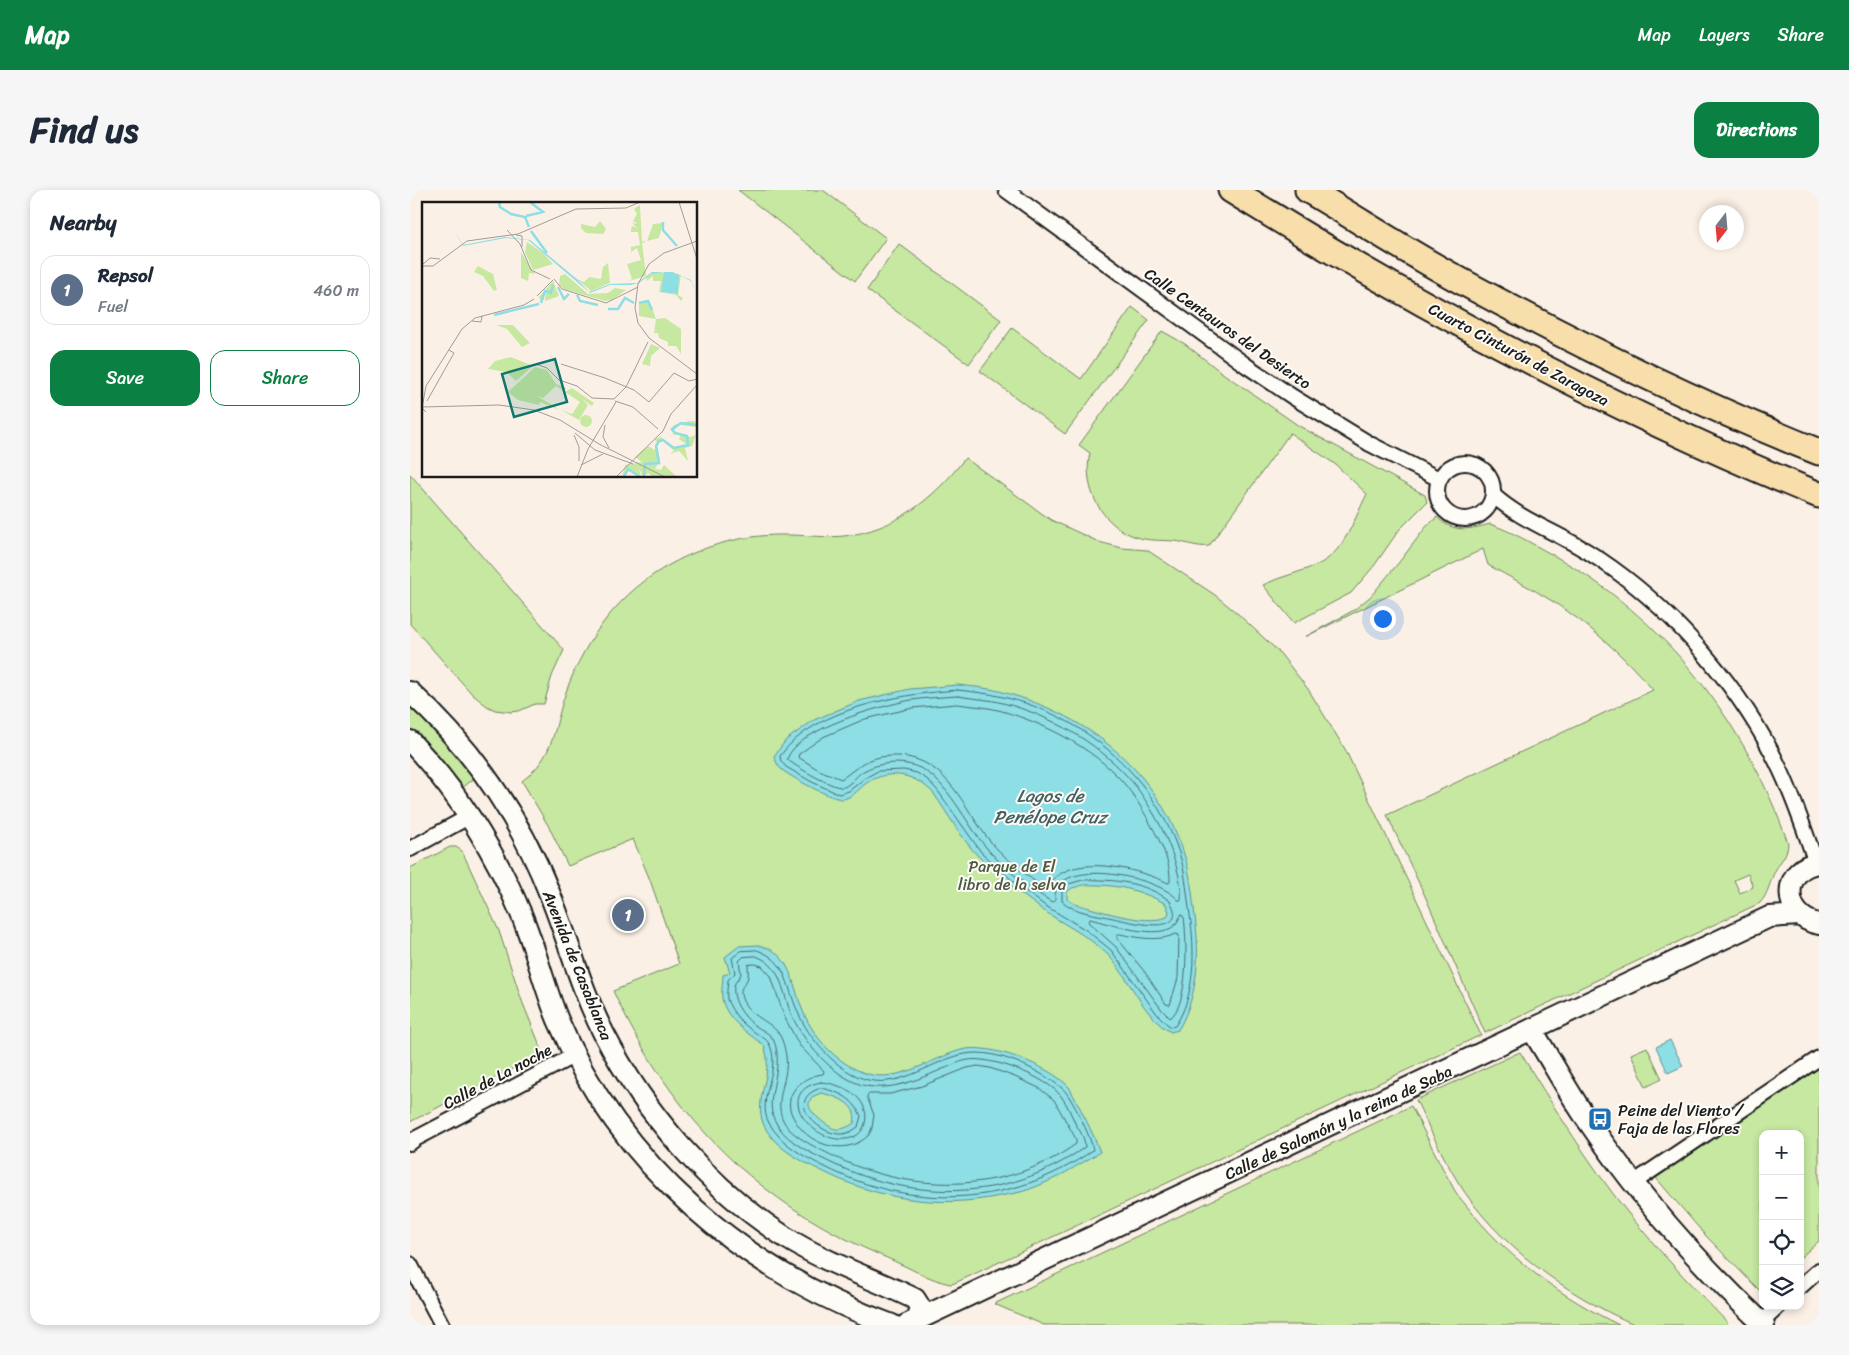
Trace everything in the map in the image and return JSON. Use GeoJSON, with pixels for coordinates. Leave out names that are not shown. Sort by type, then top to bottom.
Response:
{"type":"FeatureCollection","features":[{"type":"Feature","properties":{"kind":"highway","name":"Cuarto Cinturón de Zaragoza"},"geometry":{"type":"LineString","coordinates":[[1231,190],[1287,225],[1440,314],[1596,396],[1756,469],[1819,495]]}},
{"type":"Feature","properties":{"kind":"highway"},"geometry":{"type":"LineString","coordinates":[[1308,190],[1459,280],[1614,361],[1774,434],[1819,452]]}},
{"type":"Feature","properties":{"kind":"main road","name":"Avenida de Casablanca"},"geometry":{"type":"LineString","coordinates":[[410,692],[463,747],[491,784],[513,819],[531,851],[549,891],[580,979],[603,1033],[624,1071],[669,1133],[699,1166],[726,1191],[786,1237],[853,1272],[900,1292]]}},
{"type":"Feature","properties":{"kind":"main road","name":"Avenida de Casablanca"},"geometry":{"type":"LineString","coordinates":[[410,741],[443,778],[470,816],[498,863],[522,917],[550,1000],[575,1055],[594,1090],[625,1135],[693,1208],[730,1239],[768,1265],[831,1301],[888,1324]]}},
{"type":"Feature","properties":{"kind":"main road","name":"Calle de Salomón y la reina de Saba"},"geometry":{"type":"LineString","coordinates":[[1769,917],[1790,893],[1793,881],[1800,871],[1817,863]]}},
{"type":"Feature","properties":{"kind":"main road"},"geometry":{"type":"LineString","coordinates":[[1790,893],[1793,905],[1800,915],[1811,922],[1819,924]]}},
{"type":"Feature","properties":{"kind":"main road","name":"Calle de Salomón y la reina de Saba"},"geometry":{"type":"LineString","coordinates":[[913,1322],[1769,917],[1800,915]]}},
{"type":"Feature","properties":{"kind":"main road"},"geometry":{"type":"LineString","coordinates":[[1532,1030],[1587,1119],[1633,1183],[1669,1228],[1708,1270],[1763,1324]]}},
{"type":"Feature","properties":{"kind":"main road"},"geometry":{"type":"LineString","coordinates":[[900,1292],[950,1305]]}},
{"type":"Feature","properties":{"kind":"main road"},"geometry":{"type":"LineString","coordinates":[[900,1292],[919,1303],[913,1322]]}},
{"type":"Feature","properties":{"kind":"main road"},"geometry":{"type":"LineString","coordinates":[[888,1324],[903,1315],[906,1308],[906,1301],[900,1292]]}},
{"type":"Feature","properties":{"kind":"main road"},"geometry":{"type":"LineString","coordinates":[[831,1301],[852,1317],[856,1325]]}},
{"type":"Feature","properties":{"kind":"street","name":"Calle Centauros del Desierto"},"geometry":{"type":"LineString","coordinates":[[1006,190],[1247,366],[1293,397],[1370,444],[1439,479]]}},
{"type":"Feature","properties":{"kind":"street"},"geometry":{"type":"LineString","coordinates":[[1459,463],[1477,465],[1488,474],[1491,480],[1493,495],[1486,510],[1479,515],[1471,518],[1454,516],[1446,512],[1438,499],[1439,479],[1451,466],[1459,463]]}},
{"type":"Feature","properties":{"kind":"street"},"geometry":{"type":"LineString","coordinates":[[1493,495],[1513,512],[1570,541],[1612,568],[1668,616],[1710,662],[1741,701],[1779,766],[1817,863]]}},
{"type":"Feature","properties":{"kind":"street"},"geometry":{"type":"LineString","coordinates":[[410,849],[470,816]]}},
{"type":"Feature","properties":{"kind":"street","name":"Calle de La noche"},"geometry":{"type":"LineString","coordinates":[[410,1143],[575,1055]]}},
{"type":"Feature","properties":{"kind":"street"},"geometry":{"type":"LineString","coordinates":[[1633,1183],[1819,1058]]}},
{"type":"Feature","properties":{"kind":"street"},"geometry":{"type":"LineString","coordinates":[[410,1264],[442,1325]]}},
{"type":"Feature","properties":{"kind":"street"},"geometry":{"type":"LineString","coordinates":[[1804,1283],[1819,1270]]}},
{"type":"Feature","properties":{"kind":"street"},"geometry":{"type":"LineString","coordinates":[[1763,1324],[1775,1310]]}},
{"type":"Feature","properties":{"kind":"green space"},"geometry":{"type":"Polygon","coordinates":[[[738,190],[823,190],[886,238],[855,281],[738,190]]]}},
{"type":"Feature","properties":{"kind":"green space"},"geometry":{"type":"Polygon","coordinates":[[[899,244],[1001,320],[969,364],[867,290],[899,244]]]}},
{"type":"Feature","properties":{"kind":"green space"},"geometry":{"type":"Polygon","coordinates":[[[1132,307],[1149,320],[1065,434],[980,371],[1012,328],[1081,379],[1132,307]]]}},
{"type":"Feature","properties":{"kind":"green space"},"geometry":{"type":"Polygon","coordinates":[[[1162,331],[1185,344],[1221,372],[1299,426],[1425,495],[1427,502],[1399,530],[1374,566],[1351,593],[1294,623],[1263,585],[1321,563],[1337,550],[1349,532],[1367,494],[1336,465],[1290,433],[1209,546],[1136,537],[1113,524],[1104,514],[1097,504],[1089,479],[1090,453],[1079,445],[1162,331]]]}},
{"type":"Feature","properties":{"kind":"green space","name":"Parque de El libro de la selva"},"geometry":{"type":"Polygon","coordinates":[[[965,458],[1051,520],[1099,542],[1122,548],[1147,550],[1215,595],[1279,652],[1308,689],[1345,749],[1481,1035],[950,1284],[926,1276],[840,1236],[797,1211],[759,1183],[723,1152],[692,1117],[663,1079],[637,1037],[613,991],[679,964],[650,880],[633,839],[568,866],[549,827],[522,781],[533,771],[547,751],[574,672],[594,635],[621,602],[653,575],[699,551],[742,538],[773,535],[844,536],[863,533],[880,527],[897,519],[927,499],[965,458]]]}},
{"type":"Feature","properties":{"kind":"green space"},"geometry":{"type":"Polygon","coordinates":[[[410,474],[564,650],[552,676],[544,704],[535,704],[519,711],[511,712],[495,710],[487,706],[473,695],[410,624],[410,474]]]}},
{"type":"Feature","properties":{"kind":"green space"},"geometry":{"type":"Polygon","coordinates":[[[1437,517],[1449,526],[1462,529],[1490,524],[1498,527],[1551,554],[1592,579],[1630,608],[1696,676],[1724,714],[1749,755],[1770,798],[1788,843],[1785,854],[1760,903],[1485,1033],[1387,815],[1653,690],[1618,653],[1580,620],[1544,596],[1488,565],[1483,549],[1305,637],[1354,610],[1371,596],[1426,527],[1437,517]],[[1748,874],[1734,880],[1740,893],[1753,887],[1748,874]]]}},
{"type":"Feature","properties":{"kind":"green space"},"geometry":{"type":"Polygon","coordinates":[[[410,704],[441,735],[475,778],[462,788],[410,728],[410,704]]]}},
{"type":"Feature","properties":{"kind":"green space"},"geometry":{"type":"Polygon","coordinates":[[[450,847],[456,847],[462,851],[499,931],[522,1001],[541,1048],[537,1056],[410,1122],[410,868],[450,847]]]}},
{"type":"Feature","properties":{"kind":"green space"},"geometry":{"type":"Polygon","coordinates":[[[1647,1047],[1662,1079],[1646,1087],[1631,1054],[1647,1047]]]}},
{"type":"Feature","properties":{"kind":"green space"},"geometry":{"type":"Polygon","coordinates":[[[1520,1052],[1589,1160],[1614,1195],[1669,1261],[1728,1323],[1726,1325],[1636,1325],[1610,1313],[1560,1284],[1536,1266],[1493,1227],[1474,1205],[1458,1182],[1416,1100],[1520,1052]]]}},
{"type":"Feature","properties":{"kind":"green space"},"geometry":{"type":"Polygon","coordinates":[[[1819,1068],[1819,1241],[1804,1254],[1804,1130],[1759,1130],[1759,1290],[1705,1235],[1656,1178],[1819,1068]]]}},
{"type":"Feature","properties":{"kind":"green space"},"geometry":{"type":"Polygon","coordinates":[[[1411,1106],[1455,1191],[1489,1232],[1540,1278],[1579,1303],[1619,1325],[1044,1325],[994,1304],[1411,1106]]]}},
{"type":"Feature","properties":{"kind":"water","name":"Lagos de Penélope Cruz"},"geometry":{"type":"Polygon","coordinates":[[[958,685],[994,690],[1036,703],[1065,716],[1092,733],[1117,752],[1139,774],[1158,799],[1173,826],[1185,857],[1191,883],[1197,940],[1196,971],[1191,1001],[1178,1030],[1171,1032],[1161,1026],[1144,1007],[1122,972],[1098,946],[1040,908],[985,863],[966,842],[934,794],[920,782],[903,776],[886,775],[868,782],[854,794],[843,799],[830,796],[802,782],[786,773],[778,764],[774,756],[786,740],[814,720],[859,701],[910,689],[958,685]],[[1095,885],[1072,888],[1067,892],[1067,899],[1075,904],[1122,916],[1147,920],[1167,917],[1169,912],[1166,904],[1156,899],[1136,891],[1095,885]]]}},
{"type":"Feature","properties":{"kind":"water"},"geometry":{"type":"Polygon","coordinates":[[[758,945],[772,950],[784,961],[811,1028],[827,1048],[846,1064],[868,1074],[879,1076],[903,1072],[961,1050],[973,1048],[987,1049],[1018,1058],[1048,1071],[1069,1087],[1100,1152],[1057,1177],[1026,1190],[977,1200],[954,1202],[908,1199],[885,1194],[841,1180],[804,1162],[779,1145],[767,1131],[761,1115],[761,1099],[767,1067],[764,1045],[732,1019],[724,1005],[722,995],[723,975],[730,973],[725,957],[739,946],[758,945]],[[821,1093],[812,1097],[809,1104],[815,1115],[835,1129],[845,1128],[854,1123],[855,1116],[850,1106],[827,1094],[821,1093]]]}},
{"type":"Feature","properties":{"kind":"water"},"geometry":{"type":"Polygon","coordinates":[[[1670,1040],[1683,1066],[1668,1073],[1656,1047],[1670,1040]]]}},
{"type":"Feature","properties":{"kind":"place","name":"Repsol"},"geometry":{"type":"Point","coordinates":[628,915]}},
{"type":"Feature","properties":{"kind":"place","name":"Peine del Viento / Faja de las Flores"},"geometry":{"type":"Point","coordinates":[1600,1119]}}]}
